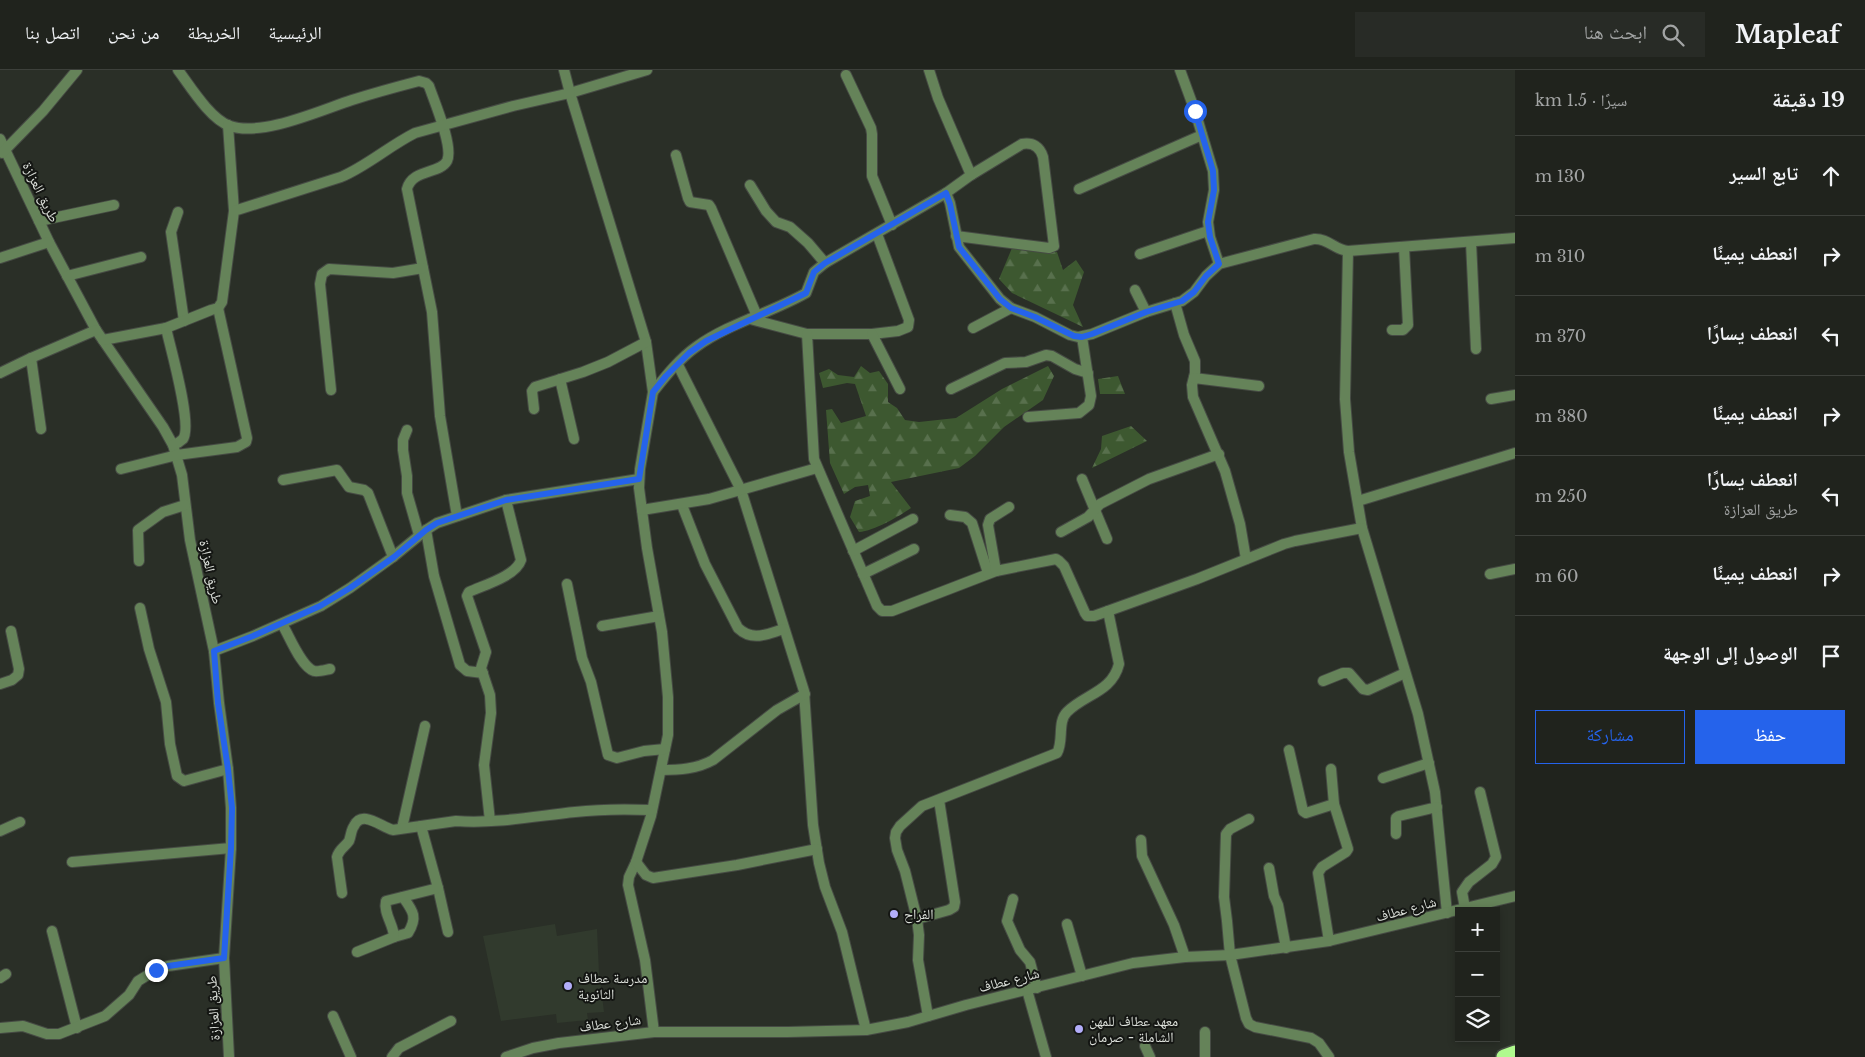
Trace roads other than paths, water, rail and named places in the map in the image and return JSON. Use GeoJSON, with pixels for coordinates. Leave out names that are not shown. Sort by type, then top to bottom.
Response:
{"type":"FeatureCollection","features":[{"type":"Feature","properties":{"kind":"highway"},"geometry":{"type":"LineString","coordinates":[[1504,1057],[1515,1053]]}},
{"type":"Feature","properties":{"kind":"street"},"geometry":{"type":"LineString","coordinates":[[3,152],[43,111],[76,70]]}},
{"type":"Feature","properties":{"kind":"street"},"geometry":{"type":"LineString","coordinates":[[178,70],[212,113],[228,125],[253,127],[292,121],[352,100],[419,81],[429,86],[443,126],[448,160],[444,165],[414,177],[408,182],[407,188],[432,312],[440,416],[457,516]]}},
{"type":"Feature","properties":{"kind":"street"},"geometry":{"type":"LineString","coordinates":[[564,70],[646,342],[653,392],[639,479],[642,510],[659,616],[668,712],[668,736],[652,810],[636,862],[629,876],[629,896],[645,960],[654,1032]]}},
{"type":"Feature","properties":{"kind":"street"},"geometry":{"type":"LineString","coordinates":[[234,211],[354,172],[415,133],[513,106],[570,93],[647,70]]}},
{"type":"Feature","properties":{"kind":"street"},"geometry":{"type":"LineString","coordinates":[[929,70],[938,98],[971,175]]}},
{"type":"Feature","properties":{"kind":"street"},"geometry":{"type":"LineString","coordinates":[[1180,70],[1211,161],[1214,182],[1208,231],[1219,264]]}},
{"type":"Feature","properties":{"kind":"street"},"geometry":{"type":"LineString","coordinates":[[846,75],[872,134],[872,176],[892,225]]}},
{"type":"Feature","properties":{"kind":"street"},"geometry":{"type":"LineString","coordinates":[[103,340],[166,328],[218,308],[222,302],[234,211],[228,125]]}},
{"type":"Feature","properties":{"kind":"street"},"geometry":{"type":"LineString","coordinates":[[1078,189],[1202,136]]}},
{"type":"Feature","properties":{"kind":"street","name":"طريق العزازة"},"geometry":{"type":"LineString","coordinates":[[0,139],[3,152],[96,330],[163,427],[175,450],[182,475],[192,550],[214,651],[218,703],[232,808],[224,958],[229,1057]]}},
{"type":"Feature","properties":{"kind":"street"},"geometry":{"type":"LineString","coordinates":[[653,392],[666,376],[695,348],[754,317],[791,302],[806,293],[814,272],[825,263],[946,193],[971,175],[1022,144],[1027,143],[1036,146],[1043,157],[1054,244],[1052,247],[956,236]]}},
{"type":"Feature","properties":{"kind":"street"},"geometry":{"type":"LineString","coordinates":[[676,155],[690,202],[709,205],[711,208],[754,317]]}},
{"type":"Feature","properties":{"kind":"street"},"geometry":{"type":"LineString","coordinates":[[750,185],[776,222],[790,227],[808,243],[825,263]]}},
{"type":"Feature","properties":{"kind":"street"},"geometry":{"type":"LineString","coordinates":[[946,193],[961,251],[1000,299],[1011,308],[1035,317],[1070,335],[1082,337],[1146,312],[1182,301],[1194,292],[1206,276],[1219,264],[1318,239],[1327,241],[1341,250],[1348,251],[1515,238]]}},
{"type":"Feature","properties":{"kind":"street"},"geometry":{"type":"LineString","coordinates":[[39,221],[114,204]]}},
{"type":"Feature","properties":{"kind":"street"},"geometry":{"type":"LineString","coordinates":[[178,212],[172,232],[184,321]]}},
{"type":"Feature","properties":{"kind":"street"},"geometry":{"type":"LineString","coordinates":[[1140,254],[1208,231]]}},
{"type":"Feature","properties":{"kind":"street"},"geometry":{"type":"LineString","coordinates":[[754,317],[807,334],[872,334],[903,330],[908,327],[909,324],[877,234]]}},
{"type":"Feature","properties":{"kind":"street"},"geometry":{"type":"LineString","coordinates":[[0,258],[50,242]]}},
{"type":"Feature","properties":{"kind":"street"},"geometry":{"type":"LineString","coordinates":[[1471,242],[1476,350]]}},
{"type":"Feature","properties":{"kind":"street"},"geometry":{"type":"LineString","coordinates":[[1392,330],[1403,330],[1408,325],[1404,247]]}},
{"type":"Feature","properties":{"kind":"street"},"geometry":{"type":"LineString","coordinates":[[1348,251],[1345,399],[1349,452],[1362,528],[1418,714],[1429,763],[1437,807],[1447,912]]}},
{"type":"Feature","properties":{"kind":"street"},"geometry":{"type":"LineString","coordinates":[[67,276],[141,257]]}},
{"type":"Feature","properties":{"kind":"street"},"geometry":{"type":"LineString","coordinates":[[331,390],[320,284],[322,274],[329,269],[393,273],[423,268]]}},
{"type":"Feature","properties":{"kind":"street"},"geometry":{"type":"LineString","coordinates":[[1135,290],[1146,312]]}},
{"type":"Feature","properties":{"kind":"street"},"geometry":{"type":"LineString","coordinates":[[1175,303],[1195,362],[1192,385],[1193,397],[1219,454],[1236,506],[1246,559]]}},
{"type":"Feature","properties":{"kind":"street"},"geometry":{"type":"LineString","coordinates":[[121,469],[175,450],[237,447],[246,442],[247,438],[218,308]]}},
{"type":"Feature","properties":{"kind":"street"},"geometry":{"type":"LineString","coordinates":[[973,328],[1011,308]]}},
{"type":"Feature","properties":{"kind":"street"},"geometry":{"type":"LineString","coordinates":[[166,328],[184,407],[185,432],[175,450]]}},
{"type":"Feature","properties":{"kind":"street"},"geometry":{"type":"LineString","coordinates":[[0,373],[96,330]]}},
{"type":"Feature","properties":{"kind":"street"},"geometry":{"type":"LineString","coordinates":[[807,334],[814,459],[877,606],[882,611],[888,612],[992,572],[1052,559],[1059,560],[1064,566],[1084,613],[1087,616],[1094,616],[1295,541],[1362,528]]}},
{"type":"Feature","properties":{"kind":"street"},"geometry":{"type":"LineString","coordinates":[[872,334],[900,389]]}},
{"type":"Feature","properties":{"kind":"street"},"geometry":{"type":"LineString","coordinates":[[1028,417],[1083,411],[1091,401],[1082,337]]}},
{"type":"Feature","properties":{"kind":"street"},"geometry":{"type":"LineString","coordinates":[[534,409],[532,391],[536,386],[583,372],[608,362],[646,342]]}},
{"type":"Feature","properties":{"kind":"street"},"geometry":{"type":"LineString","coordinates":[[951,389],[1005,363],[1030,361],[1046,355],[1052,356],[1075,370],[1088,374]]}},
{"type":"Feature","properties":{"kind":"street"},"geometry":{"type":"LineString","coordinates":[[31,358],[41,429]]}},
{"type":"Feature","properties":{"kind":"street"},"geometry":{"type":"LineString","coordinates":[[678,365],[741,490],[804,694],[813,825],[821,875],[842,932],[866,1030]]}},
{"type":"Feature","properties":{"kind":"street"},"geometry":{"type":"LineString","coordinates":[[1194,378],[1258,386]]}},
{"type":"Feature","properties":{"kind":"street"},"geometry":{"type":"LineString","coordinates":[[560,379],[574,439]]}},
{"type":"Feature","properties":{"kind":"street"},"geometry":{"type":"LineString","coordinates":[[1491,399],[1515,395]]}},
{"type":"Feature","properties":{"kind":"street"},"geometry":{"type":"LineString","coordinates":[[407,430],[403,440],[407,492],[422,533],[460,665],[467,671],[482,673]]}},
{"type":"Feature","properties":{"kind":"street"},"geometry":{"type":"LineString","coordinates":[[1358,501],[1515,453]]}},
{"type":"Feature","properties":{"kind":"street"},"geometry":{"type":"LineString","coordinates":[[1061,532],[1088,517],[1100,504],[1149,479],[1219,454]]}},
{"type":"Feature","properties":{"kind":"street"},"geometry":{"type":"LineString","coordinates":[[642,510],[682,505],[709,499],[817,468]]}},
{"type":"Feature","properties":{"kind":"street"},"geometry":{"type":"LineString","coordinates":[[283,480],[337,470],[349,488],[364,490],[368,493],[394,557]]}},
{"type":"Feature","properties":{"kind":"street"},"geometry":{"type":"LineString","coordinates":[[1082,478],[1107,539]]}},
{"type":"Feature","properties":{"kind":"street"},"geometry":{"type":"LineString","coordinates":[[214,651],[282,624],[320,606],[350,588],[394,557],[437,523],[506,500],[639,479]]}},
{"type":"Feature","properties":{"kind":"street"},"geometry":{"type":"LineString","coordinates":[[490,821],[484,765],[491,719],[491,704],[489,687],[482,673],[481,664],[485,656],[485,648],[467,596],[469,592],[511,573],[520,564],[521,560],[506,500]]}},
{"type":"Feature","properties":{"kind":"street"},"geometry":{"type":"LineString","coordinates":[[139,561],[138,530],[163,512],[185,505]]}},
{"type":"Feature","properties":{"kind":"street"},"geometry":{"type":"LineString","coordinates":[[682,505],[705,564],[738,628],[745,634],[754,637],[784,629]]}},
{"type":"Feature","properties":{"kind":"street"},"geometry":{"type":"LineString","coordinates":[[992,572],[988,525],[990,519],[1009,507]]}},
{"type":"Feature","properties":{"kind":"street"},"geometry":{"type":"LineString","coordinates":[[950,515],[965,517],[972,524],[992,572]]}},
{"type":"Feature","properties":{"kind":"street"},"geometry":{"type":"LineString","coordinates":[[853,551],[913,519]]}},
{"type":"Feature","properties":{"kind":"street"},"geometry":{"type":"LineString","coordinates":[[863,574],[914,549]]}},
{"type":"Feature","properties":{"kind":"street"},"geometry":{"type":"LineString","coordinates":[[1490,574],[1515,569]]}},
{"type":"Feature","properties":{"kind":"street"},"geometry":{"type":"LineString","coordinates":[[567,584],[582,658],[590,682],[608,755],[616,758],[665,749]]}},
{"type":"Feature","properties":{"kind":"street"},"geometry":{"type":"LineString","coordinates":[[140,608],[149,649],[166,702],[170,744],[177,776],[184,781],[228,769]]}},
{"type":"Feature","properties":{"kind":"street"},"geometry":{"type":"LineString","coordinates":[[928,1016],[918,960],[919,935],[917,918],[905,871],[896,850],[895,838],[900,826],[922,806],[1057,753],[1061,747],[1062,721],[1065,713],[1107,686],[1118,670],[1119,664],[1108,611]]}},
{"type":"Feature","properties":{"kind":"street"},"geometry":{"type":"LineString","coordinates":[[602,626],[659,616]]}},
{"type":"Feature","properties":{"kind":"street"},"geometry":{"type":"LineString","coordinates":[[282,624],[302,660],[308,667],[317,671],[330,669]]}},
{"type":"Feature","properties":{"kind":"street"},"geometry":{"type":"LineString","coordinates":[[0,684],[12,680],[18,675],[19,669],[10,631]]}},
{"type":"Feature","properties":{"kind":"street"},"geometry":{"type":"LineString","coordinates":[[1323,681],[1342,672],[1349,673],[1363,690],[1368,690],[1405,673]]}},
{"type":"Feature","properties":{"kind":"street"},"geometry":{"type":"LineString","coordinates":[[661,770],[677,770],[705,764],[713,760],[777,710],[804,694]]}},
{"type":"Feature","properties":{"kind":"street"},"geometry":{"type":"LineString","coordinates":[[402,828],[425,726]]}},
{"type":"Feature","properties":{"kind":"street"},"geometry":{"type":"LineString","coordinates":[[1289,750],[1302,811],[1306,813],[1334,804]]}},
{"type":"Feature","properties":{"kind":"street"},"geometry":{"type":"LineString","coordinates":[[1383,778],[1429,763]]}},
{"type":"Feature","properties":{"kind":"street"},"geometry":{"type":"LineString","coordinates":[[1329,942],[1318,873],[1322,867],[1348,849],[1334,804],[1331,769]]}},
{"type":"Feature","properties":{"kind":"street"},"geometry":{"type":"LineString","coordinates":[[1464,907],[1462,892],[1469,882],[1492,864],[1496,857],[1480,792]]}},
{"type":"Feature","properties":{"kind":"street"},"geometry":{"type":"LineString","coordinates":[[917,918],[949,910],[954,907],[955,902],[939,800]]}},
{"type":"Feature","properties":{"kind":"street"},"geometry":{"type":"LineString","coordinates":[[1396,834],[1396,818],[1399,816],[1437,807]]}},
{"type":"Feature","properties":{"kind":"street"},"geometry":{"type":"LineString","coordinates":[[342,893],[338,852],[349,839],[354,824],[360,819],[367,818],[387,828],[402,828],[456,821],[466,823],[577,811],[652,810]]}},
{"type":"Feature","properties":{"kind":"street"},"geometry":{"type":"LineString","coordinates":[[1249,819],[1230,828],[1226,834],[1224,897],[1230,955],[1246,1018],[1249,1024],[1263,1030],[1311,1038],[1319,1042],[1329,1057]]}},
{"type":"Feature","properties":{"kind":"street"},"geometry":{"type":"LineString","coordinates":[[0,830],[20,822]]}},
{"type":"Feature","properties":{"kind":"street"},"geometry":{"type":"LineString","coordinates":[[421,826],[448,932]]}},
{"type":"Feature","properties":{"kind":"street"},"geometry":{"type":"LineString","coordinates":[[1140,840],[1142,856],[1174,925],[1185,957]]}},
{"type":"Feature","properties":{"kind":"street"},"geometry":{"type":"LineString","coordinates":[[72,862],[231,848]]}},
{"type":"Feature","properties":{"kind":"street"},"geometry":{"type":"LineString","coordinates":[[636,862],[646,875],[653,878],[737,865],[817,849]]}},
{"type":"Feature","properties":{"kind":"street"},"geometry":{"type":"LineString","coordinates":[[1269,868],[1286,948]]}},
{"type":"Feature","properties":{"kind":"street"},"geometry":{"type":"LineString","coordinates":[[394,938],[394,932],[385,905],[386,901],[438,888]]}},
{"type":"Feature","properties":{"kind":"street","name":"شارع عطاف"},"geometry":{"type":"LineString","coordinates":[[1468,907],[1515,896]]}},
{"type":"Feature","properties":{"kind":"street"},"geometry":{"type":"LineString","coordinates":[[357,952],[408,933],[414,918],[413,912],[403,897]]}},
{"type":"Feature","properties":{"kind":"street"},"geometry":{"type":"LineString","coordinates":[[1012,899],[1007,921],[1020,950],[1030,962],[1032,989],[1046,1057]]}},
{"type":"Feature","properties":{"kind":"street","name":"شارع عطاف"},"geometry":{"type":"LineString","coordinates":[[506,1057],[559,1042],[654,1032],[866,1030],[928,1016],[1133,963],[1185,957],[1230,955],[1329,942],[1455,910]]}},
{"type":"Feature","properties":{"kind":"street"},"geometry":{"type":"LineString","coordinates":[[1067,924],[1082,976]]}},
{"type":"Feature","properties":{"kind":"street"},"geometry":{"type":"LineString","coordinates":[[52,930],[77,1028]]}},
{"type":"Feature","properties":{"kind":"street"},"geometry":{"type":"LineString","coordinates":[[0,1028],[23,1026],[47,1034],[58,1034],[105,1016],[129,995],[138,982],[156,970],[168,966],[224,958]]}},
{"type":"Feature","properties":{"kind":"street"},"geometry":{"type":"LineString","coordinates":[[333,1016],[351,1057]]}},
{"type":"Feature","properties":{"kind":"street"},"geometry":{"type":"LineString","coordinates":[[392,1057],[400,1048],[451,1021]]}},
{"type":"Feature","properties":{"kind":"street"},"geometry":{"type":"LineString","coordinates":[[1205,1032],[1205,1057]]}},
{"type":"Feature","properties":{"kind":"street"},"geometry":{"type":"LineString","coordinates":[[1145,1046],[1150,1057]]}},
{"type":"Feature","properties":{"kind":"place","name":"الفراح"},"geometry":{"type":"Point","coordinates":[894,914]}},
{"type":"Feature","properties":{"kind":"place","name":"مدرسة عطاف الثانوية"},"geometry":{"type":"Point","coordinates":[568,986]}},
{"type":"Feature","properties":{"kind":"place","name":"معهد عطاف للمهن الشاملة - صرمان"},"geometry":{"type":"Point","coordinates":[1079,1029]}}]}
